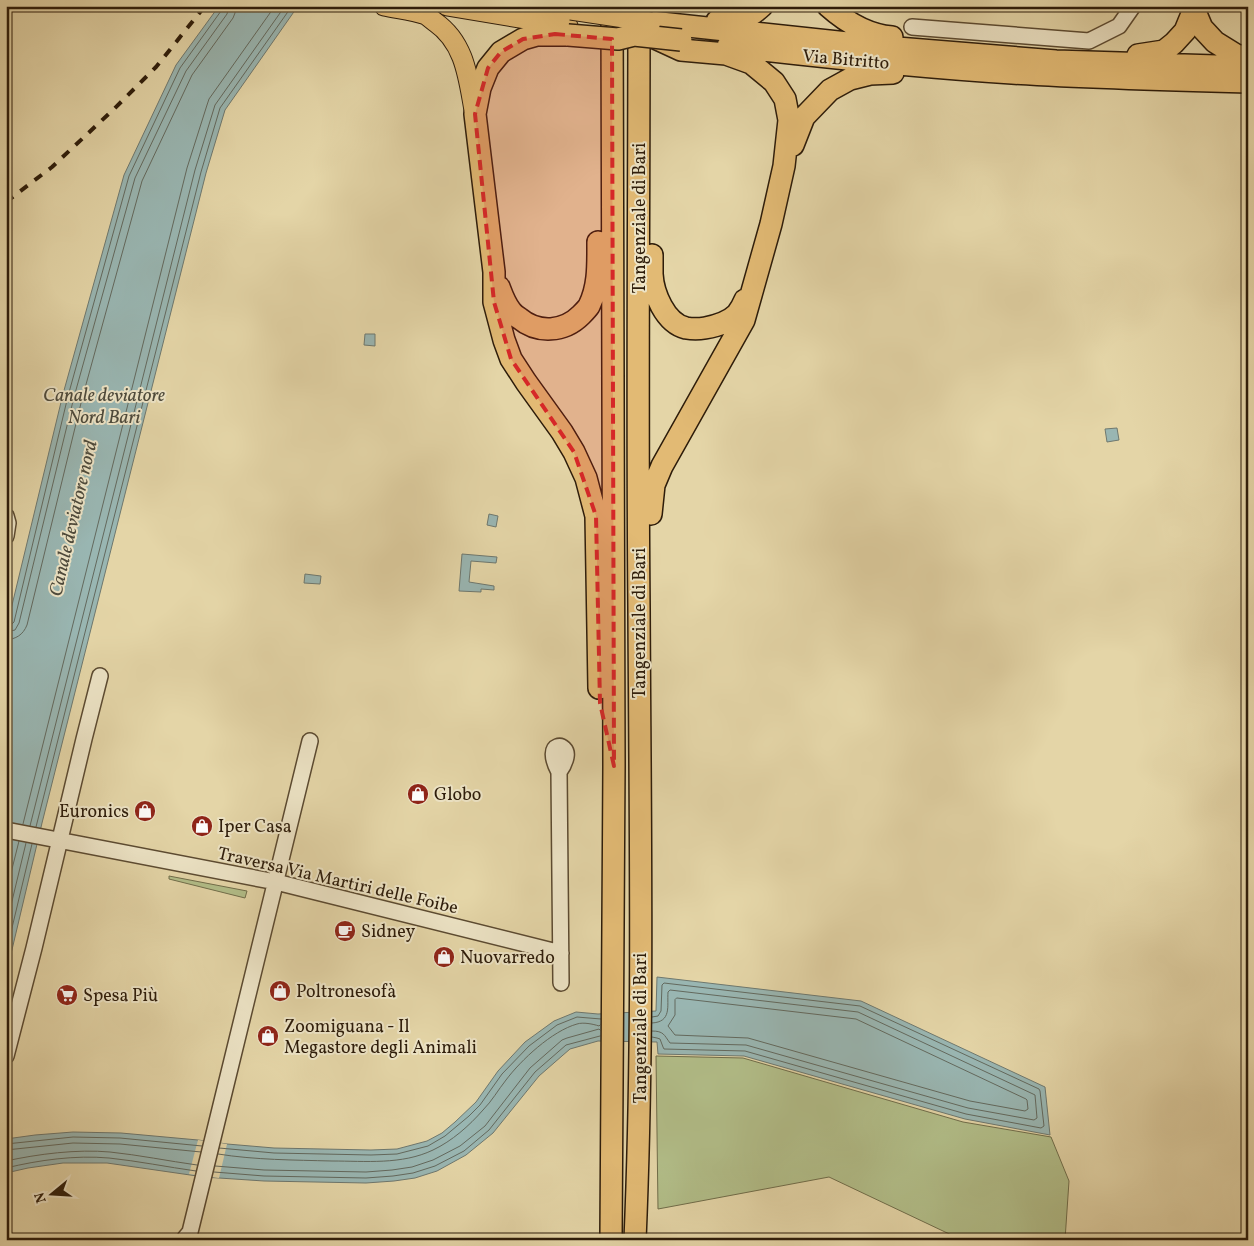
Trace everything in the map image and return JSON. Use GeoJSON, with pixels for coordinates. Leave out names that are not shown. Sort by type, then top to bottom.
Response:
{"type":"FeatureCollection","features":[{"type":"Feature","properties":{"kind":"highway","name":"Tangenziale di Bari"},"geometry":{"type":"LineString","coordinates":[[612,6],[614,766],[612,1240]]}},
{"type":"Feature","properties":{"kind":"highway"},"geometry":{"type":"LineString","coordinates":[[614,766],[600,703],[596,516],[586,478],[574,452],[511,359],[504,340],[494,302],[494,272],[475,114],[480,88],[488,68],[502,52],[523,39],[569,24],[618,39],[643,20],[682,17],[726,22],[741,20],[762,6]]}},
{"type":"Feature","properties":{"kind":"highway"},"geometry":{"type":"LineString","coordinates":[[828,6],[859,29],[882,36],[1002,47],[1035,59]]}},
{"type":"Feature","properties":{"kind":"highway"},"geometry":{"type":"LineString","coordinates":[[784,166],[804,116],[830,90],[850,79],[870,74],[892,73],[996,82],[1064,69],[1100,56],[1138,55],[1164,51],[1185,31],[1194,7]]}},
{"type":"Feature","properties":{"kind":"highway"},"geometry":{"type":"LineString","coordinates":[[1194,7],[1202,28],[1215,42],[1236,55],[1248,58]]}},
{"type":"Feature","properties":{"kind":"highway"},"geometry":{"type":"LineString","coordinates":[[638,605],[651,555],[651,507],[654,485],[662,466],[744,320],[771,224],[784,166],[789,120],[786,99],[774,82],[751,63],[726,54],[681,50],[643,20]]}},
{"type":"Feature","properties":{"kind":"highway","name":"Tangenziale di Bari"},"geometry":{"type":"LineString","coordinates":[[635,1240],[638,1187],[640,1049],[638,605],[639,120],[643,20]]}},
{"type":"Feature","properties":{"kind":"highway","name":"Via Bitritto"},"geometry":{"type":"LineString","coordinates":[[643,20],[681,33],[818,56],[951,68],[1248,67]]}},
{"type":"Feature","properties":{"kind":"highway","name":"Via Bitritto"},"geometry":{"type":"LineString","coordinates":[[681,33],[1035,59],[1064,69],[1187,81],[1248,82]]}},
{"type":"Feature","properties":{"kind":"highway"},"geometry":{"type":"LineString","coordinates":[[494,272],[502,295],[511,312],[526,324],[542,329],[560,328],[574,322],[588,308],[595,290],[598,270],[598,92],[612,57]]}},
{"type":"Feature","properties":{"kind":"highway"},"geometry":{"type":"LineString","coordinates":[[639,120],[652,161],[652,276],[657,295],[665,312],[672,320],[684,327],[697,329],[711,327],[725,322],[737,314],[752,290]]}},
{"type":"Feature","properties":{"kind":"main road"},"geometry":{"type":"LineString","coordinates":[[384,6],[408,10],[426,16],[450,35],[459,49],[467,72],[475,114]]}},
{"type":"Feature","properties":{"kind":"main road"},"geometry":{"type":"LineString","coordinates":[[447,6],[569,24]]}},
{"type":"Feature","properties":{"kind":"main road"},"geometry":{"type":"LineString","coordinates":[[544,6],[569,24]]}},
{"type":"Feature","properties":{"kind":"street"},"geometry":{"type":"LineString","coordinates":[[912,27],[1088,41],[1119,26],[1132,6]]}},
{"type":"Feature","properties":{"kind":"street"},"geometry":{"type":"LineString","coordinates":[[6,516],[8,523],[6,536]]}},
{"type":"Feature","properties":{"kind":"street"},"geometry":{"type":"LineString","coordinates":[[6,1056],[34,948],[53,839],[100,676]]}},
{"type":"Feature","properties":{"kind":"street"},"geometry":{"type":"LineString","coordinates":[[188,1236],[310,741]]}},
{"type":"Feature","properties":{"kind":"street"},"geometry":{"type":"LineString","coordinates":[[559,772],[561,983]]}},
{"type":"Feature","properties":{"kind":"street","name":"Traversa Via Martiri delle Foibe"},"geometry":{"type":"LineString","coordinates":[[6,830],[276,882],[561,953]]}},
{"type":"Feature","properties":{"kind":"highlighted area"},"geometry":{"type":"Polygon","coordinates":[[[555,34],[612,39],[614,766],[600,703],[596,516],[574,452],[511,359],[494,302],[475,114],[488,68],[501,52],[523,39],[555,34]]]}},
{"type":"Feature","properties":{"kind":"green space"},"geometry":{"type":"Polygon","coordinates":[[[169,876],[247,891],[245,898],[169,879],[169,876]]]}},
{"type":"Feature","properties":{"kind":"green space"},"geometry":{"type":"Polygon","coordinates":[[[656,1056],[743,1058],[963,1122],[1051,1137],[1069,1181],[1065,1240],[962,1240],[829,1177],[658,1209],[656,1056]]]}},
{"type":"Feature","properties":{"kind":"water","name":"Canale deviatore Nord Bari"},"geometry":{"type":"Polygon","coordinates":[[[219,6],[298,6],[225,110],[206,173],[42,823],[6,975],[6,630],[63,394],[124,175],[176,65],[219,6]]]}},
{"type":"Feature","properties":{"kind":"water"},"geometry":{"type":"Polygon","coordinates":[[[365,334],[375,334],[375,346],[364,345],[365,334]]]}},
{"type":"Feature","properties":{"kind":"water"},"geometry":{"type":"Polygon","coordinates":[[[1117,428],[1119,440],[1107,442],[1105,429],[1117,428]]]}},
{"type":"Feature","properties":{"kind":"water"},"geometry":{"type":"Polygon","coordinates":[[[489,514],[498,516],[496,527],[487,525],[489,514]]]}},
{"type":"Feature","properties":{"kind":"water"},"geometry":{"type":"Polygon","coordinates":[[[462,554],[497,557],[496,563],[471,561],[469,582],[494,586],[494,590],[481,589],[481,592],[459,591],[462,554]]]}},
{"type":"Feature","properties":{"kind":"water"},"geometry":{"type":"Polygon","coordinates":[[[305,574],[321,576],[320,584],[304,583],[305,574]]]}},
{"type":"Feature","properties":{"kind":"water"},"geometry":{"type":"Polygon","coordinates":[[[657,977],[861,1001],[1045,1087],[1050,1135],[965,1119],[744,1056],[658,1054],[657,1042],[598,1041],[570,1049],[539,1076],[493,1133],[466,1155],[437,1171],[415,1178],[366,1183],[264,1181],[204,1177],[107,1163],[63,1163],[6,1173],[6,1139],[73,1132],[121,1133],[274,1148],[397,1149],[427,1141],[442,1133],[455,1122],[476,1102],[498,1071],[525,1042],[554,1021],[576,1012],[598,1014],[656,1011],[657,977]]]}},
{"type":"Feature","properties":{"kind":"pier"},"geometry":{"type":"Polygon","coordinates":[[[198,1140],[227,1144],[219,1178],[189,1174],[198,1140]]]}},
{"type":"Feature","properties":{"kind":"railway"},"geometry":{"type":"LineString","coordinates":[[6,202],[52,167],[114,109],[156,67],[205,6]]}},
{"type":"Feature","properties":{"kind":"place","name":"Globo"},"geometry":{"type":"Point","coordinates":[418,794]}},
{"type":"Feature","properties":{"kind":"place","name":"Euronics"},"geometry":{"type":"Point","coordinates":[145,811]}},
{"type":"Feature","properties":{"kind":"place","name":"Iper Casa"},"geometry":{"type":"Point","coordinates":[202,826]}},
{"type":"Feature","properties":{"kind":"place","name":"Sidney"},"geometry":{"type":"Point","coordinates":[345,931]}},
{"type":"Feature","properties":{"kind":"place","name":"Nuovarredo"},"geometry":{"type":"Point","coordinates":[444,957]}},
{"type":"Feature","properties":{"kind":"place","name":"Poltronesofà"},"geometry":{"type":"Point","coordinates":[280,991]}},
{"type":"Feature","properties":{"kind":"place","name":"Spesa Più"},"geometry":{"type":"Point","coordinates":[67,995]}},
{"type":"Feature","properties":{"kind":"place","name":"Zoomiguana - Il Megastore degli Animali"},"geometry":{"type":"Point","coordinates":[268,1036]}},
{"type":"Feature","properties":{"kind":"water label","name":"Canale deviatore nord"},"geometry":{"type":"Point","coordinates":[72,518]}}]}
